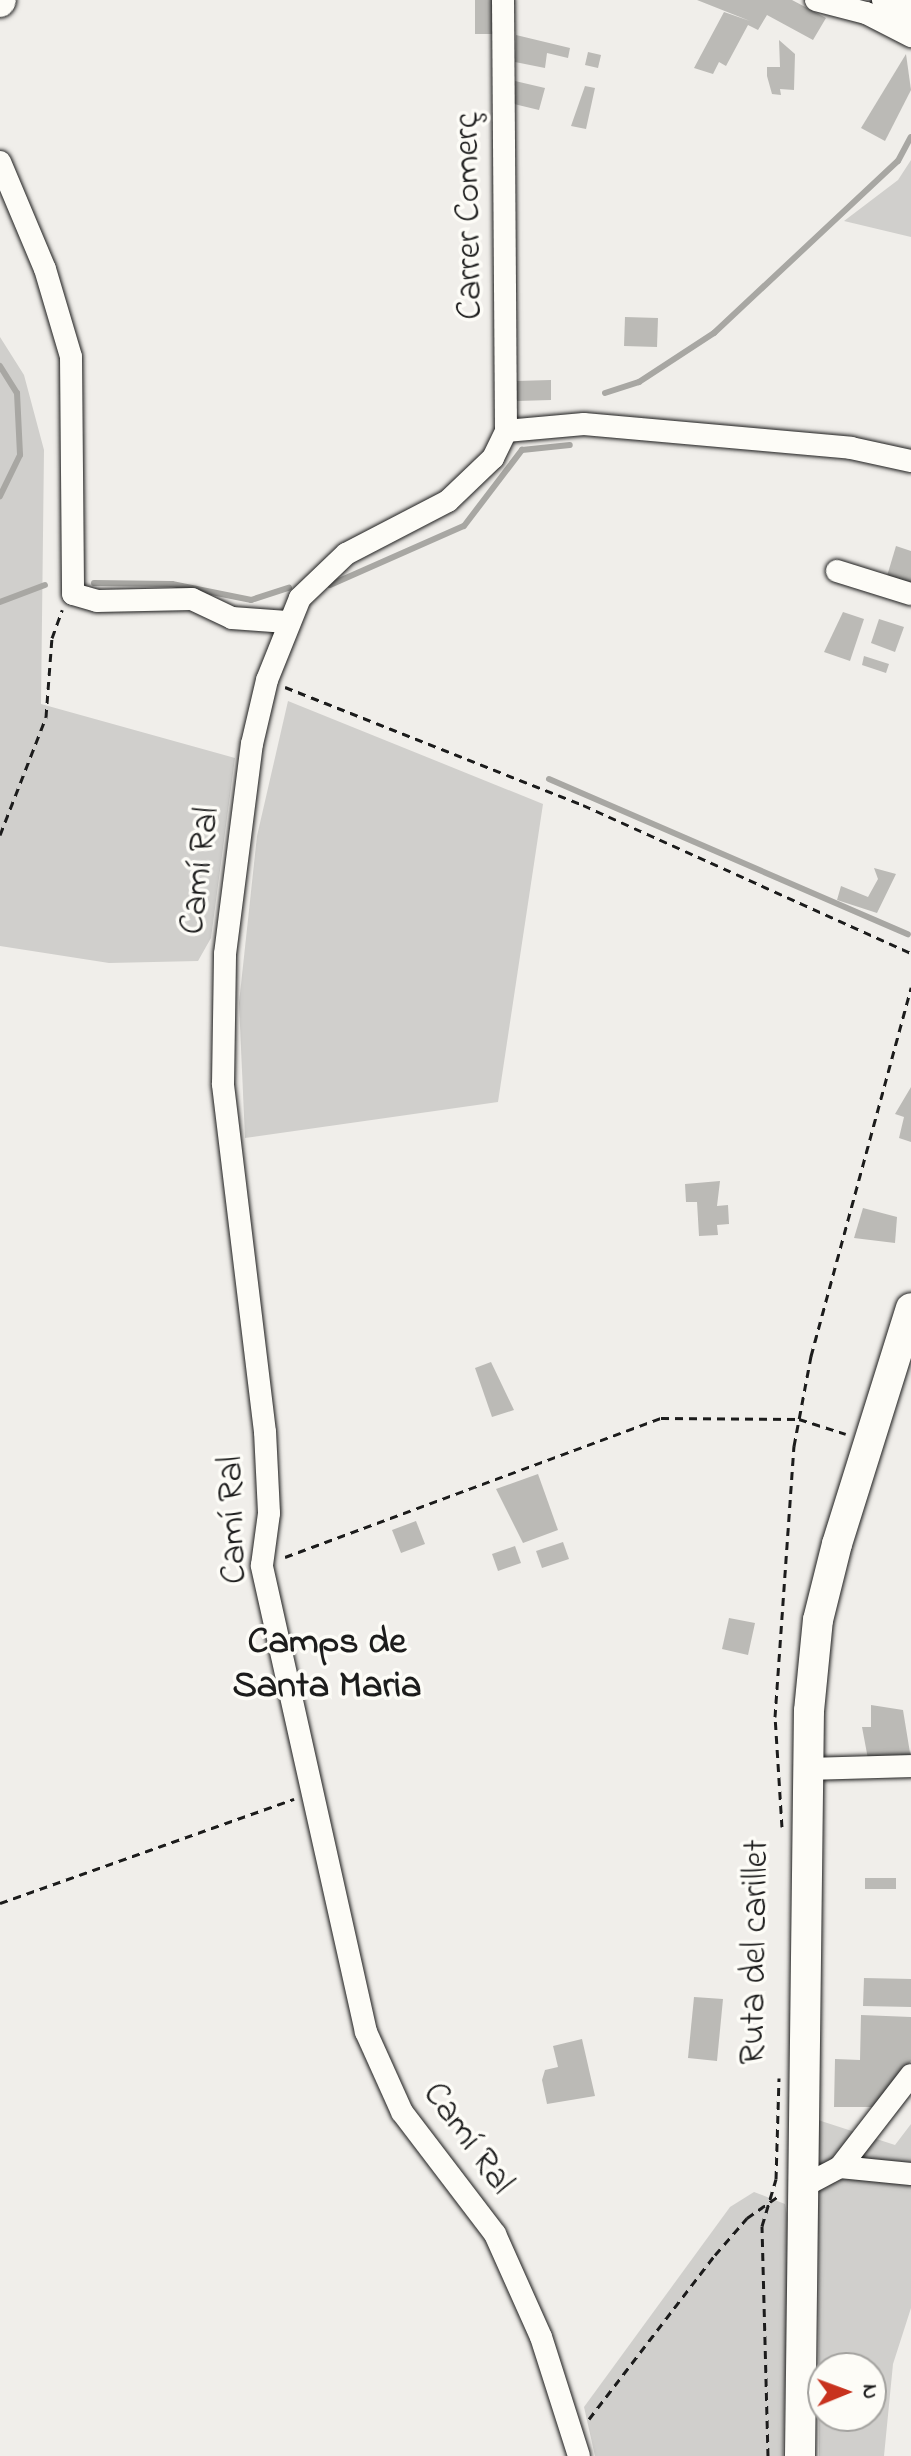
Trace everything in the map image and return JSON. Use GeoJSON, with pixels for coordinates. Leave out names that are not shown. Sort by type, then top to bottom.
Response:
{"type":"FeatureCollection","features":[{"type":"Feature","properties":{"kind":"street","name":"Carrer Comerç"},"geometry":{"type":"LineString","coordinates":[[503,0],[506,431]]}},
{"type":"Feature","properties":{"kind":"street"},"geometry":{"type":"LineString","coordinates":[[816,0],[866,13],[911,36]]}},
{"type":"Feature","properties":{"kind":"street"},"geometry":{"type":"LineString","coordinates":[[887,0],[911,13]]}},
{"type":"Feature","properties":{"kind":"street"},"geometry":{"type":"LineString","coordinates":[[0,162],[45,269],[71,357],[73,594],[97,601],[192,599],[232,618],[287,622]]}},
{"type":"Feature","properties":{"kind":"street"},"geometry":{"type":"LineString","coordinates":[[506,431],[584,424],[851,448],[911,461]]}},
{"type":"Feature","properties":{"kind":"street","name":"Camí Ral"},"geometry":{"type":"LineString","coordinates":[[506,431],[475,478],[321,574],[287,622],[267,680],[239,838],[223,1008],[228,1156],[265,1432],[269,1513],[262,1565],[317,1796],[348,1968],[382,2077],[495,2234],[571,2426],[579,2456]]}},
{"type":"Feature","properties":{"kind":"street"},"geometry":{"type":"LineString","coordinates":[[837,571],[911,594]]}},
{"type":"Feature","properties":{"kind":"street"},"geometry":{"type":"LineString","coordinates":[[800,2456],[809,1769],[818,1620],[871,1441],[902,1367],[911,1308]]}},
{"type":"Feature","properties":{"kind":"street"},"geometry":{"type":"LineString","coordinates":[[809,1769],[911,1766]]}},
{"type":"Feature","properties":{"kind":"street"},"geometry":{"type":"LineString","coordinates":[[804,2186],[840,2167],[911,2075]]}},
{"type":"Feature","properties":{"kind":"street"},"geometry":{"type":"LineString","coordinates":[[840,2167],[911,2174]]}},
{"type":"Feature","properties":{"kind":"path"},"geometry":{"type":"LineString","coordinates":[[0,835],[41,734],[52,638],[73,594]]}},
{"type":"Feature","properties":{"kind":"path"},"geometry":{"type":"LineString","coordinates":[[267,680],[583,805],[911,953]]}},
{"type":"Feature","properties":{"kind":"path","name":"Ruta del carillet"},"geometry":{"type":"LineString","coordinates":[[783,1844],[775,1717],[794,1446],[911,987]]}},
{"type":"Feature","properties":{"kind":"path"},"geometry":{"type":"LineString","coordinates":[[262,1565],[661,1418],[799,1419],[871,1441]]}},
{"type":"Feature","properties":{"kind":"path"},"geometry":{"type":"LineString","coordinates":[[0,1903],[283,1801],[317,1796]]}},
{"type":"Feature","properties":{"kind":"path","name":"Ruta del carillet"},"geometry":{"type":"LineString","coordinates":[[768,2456],[762,2226],[772,2199],[779,2069]]}},
{"type":"Feature","properties":{"kind":"path"},"geometry":{"type":"LineString","coordinates":[[571,2426],[591,2419],[715,2255],[772,2199],[804,2186]]}},
{"type":"Feature","properties":{"kind":"shaded area"},"geometry":{"type":"Polygon","coordinates":[[[911,160],[911,237],[844,221],[898,180],[911,160]]]}},
{"type":"Feature","properties":{"kind":"shaded area"},"geometry":{"type":"Polygon","coordinates":[[[0,337],[24,375],[44,450],[41,704],[235,758],[211,938],[198,961],[109,963],[0,946],[0,337]]]}},
{"type":"Feature","properties":{"kind":"shaded area"},"geometry":{"type":"Polygon","coordinates":[[[288,701],[543,804],[498,1102],[245,1138],[239,1003],[257,836],[288,701]]]}},
{"type":"Feature","properties":{"kind":"shaded area"},"geometry":{"type":"Polygon","coordinates":[[[818,2120],[895,2145],[911,2124],[911,2308],[893,2364],[887,2425],[887,2352],[819,2352],[818,2120]]]}},
{"type":"Feature","properties":{"kind":"shaded area"},"geometry":{"type":"Polygon","coordinates":[[[754,2192],[785,2204],[789,2224],[783,2456],[595,2456],[584,2407],[730,2207],[754,2192]]]}},
{"type":"Feature","properties":{"kind":"shaded area"},"geometry":{"type":"Polygon","coordinates":[[[819,2432],[886,2432],[884,2456],[819,2456],[819,2432]]]}},
{"type":"Feature","properties":{"kind":"building"},"geometry":{"type":"Polygon","coordinates":[[[475,0],[496,0],[496,34],[475,34],[475,0]]]}},
{"type":"Feature","properties":{"kind":"building"},"geometry":{"type":"Polygon","coordinates":[[[697,0],[792,0],[826,18],[813,40],[767,15],[758,30],[748,25],[726,66],[719,62],[713,74],[694,68],[724,12],[750,21],[697,0]]]}},
{"type":"Feature","properties":{"kind":"building"},"geometry":{"type":"Polygon","coordinates":[[[516,35],[570,48],[568,58],[547,53],[545,68],[515,62],[516,35]]]}},
{"type":"Feature","properties":{"kind":"building"},"geometry":{"type":"Polygon","coordinates":[[[779,40],[795,54],[794,90],[780,89],[781,95],[772,94],[767,76],[767,67],[780,67],[779,40]]]}},
{"type":"Feature","properties":{"kind":"building"},"geometry":{"type":"Polygon","coordinates":[[[588,52],[601,55],[598,68],[585,65],[588,52]]]}},
{"type":"Feature","properties":{"kind":"building"},"geometry":{"type":"Polygon","coordinates":[[[906,54],[911,90],[885,141],[861,128],[906,54]]]}},
{"type":"Feature","properties":{"kind":"building"},"geometry":{"type":"Polygon","coordinates":[[[515,81],[545,88],[539,110],[514,104],[515,81]]]}},
{"type":"Feature","properties":{"kind":"building"},"geometry":{"type":"Polygon","coordinates":[[[585,86],[595,88],[586,129],[571,126],[585,86]]]}},
{"type":"Feature","properties":{"kind":"building"},"geometry":{"type":"Polygon","coordinates":[[[625,317],[658,318],[657,347],[624,346],[625,317]]]}},
{"type":"Feature","properties":{"kind":"building"},"geometry":{"type":"Polygon","coordinates":[[[551,380],[551,400],[517,401],[516,381],[551,380]]]}},
{"type":"Feature","properties":{"kind":"building"},"geometry":{"type":"Polygon","coordinates":[[[896,546],[911,551],[911,584],[887,576],[896,546]]]}},
{"type":"Feature","properties":{"kind":"building"},"geometry":{"type":"Polygon","coordinates":[[[843,612],[864,619],[850,661],[824,652],[843,612]]]}},
{"type":"Feature","properties":{"kind":"building"},"geometry":{"type":"Polygon","coordinates":[[[879,619],[904,627],[895,652],[871,643],[879,619]]]}},
{"type":"Feature","properties":{"kind":"building"},"geometry":{"type":"Polygon","coordinates":[[[864,656],[889,664],[886,673],[862,665],[864,656]]]}},
{"type":"Feature","properties":{"kind":"building"},"geometry":{"type":"Polygon","coordinates":[[[874,868],[896,874],[877,913],[837,900],[841,886],[868,897],[878,879],[874,868]]]}},
{"type":"Feature","properties":{"kind":"building"},"geometry":{"type":"Polygon","coordinates":[[[911,1087],[911,1142],[899,1138],[904,1117],[895,1114],[911,1087]]]}},
{"type":"Feature","properties":{"kind":"building"},"geometry":{"type":"Polygon","coordinates":[[[720,1181],[717,1206],[728,1205],[729,1224],[717,1225],[718,1235],[699,1236],[697,1202],[686,1202],[685,1184],[720,1181]]]}},
{"type":"Feature","properties":{"kind":"building"},"geometry":{"type":"Polygon","coordinates":[[[863,1208],[897,1217],[895,1243],[854,1238],[863,1208]]]}},
{"type":"Feature","properties":{"kind":"building"},"geometry":{"type":"Polygon","coordinates":[[[491,1362],[514,1410],[492,1417],[475,1368],[491,1362]]]}},
{"type":"Feature","properties":{"kind":"building"},"geometry":{"type":"Polygon","coordinates":[[[538,1474],[558,1530],[523,1543],[496,1489],[538,1474]]]}},
{"type":"Feature","properties":{"kind":"building"},"geometry":{"type":"Polygon","coordinates":[[[416,1521],[425,1544],[401,1553],[392,1530],[416,1521]]]}},
{"type":"Feature","properties":{"kind":"building"},"geometry":{"type":"Polygon","coordinates":[[[563,1542],[569,1559],[542,1568],[536,1551],[563,1542]]]}},
{"type":"Feature","properties":{"kind":"building"},"geometry":{"type":"Polygon","coordinates":[[[515,1546],[521,1563],[498,1571],[492,1554],[515,1546]]]}},
{"type":"Feature","properties":{"kind":"building"},"geometry":{"type":"Polygon","coordinates":[[[729,1618],[755,1623],[748,1655],[722,1649],[729,1618]]]}},
{"type":"Feature","properties":{"kind":"building"},"geometry":{"type":"Polygon","coordinates":[[[871,1705],[903,1710],[911,1759],[868,1759],[862,1727],[871,1727],[871,1705]]]}},
{"type":"Feature","properties":{"kind":"building"},"geometry":{"type":"Polygon","coordinates":[[[865,1878],[896,1878],[896,1889],[865,1889],[865,1878]]]}},
{"type":"Feature","properties":{"kind":"building"},"geometry":{"type":"Polygon","coordinates":[[[864,1978],[911,1979],[911,2007],[863,2006],[864,1978]]]}},
{"type":"Feature","properties":{"kind":"building"},"geometry":{"type":"Polygon","coordinates":[[[694,1997],[723,1999],[717,2061],[688,2058],[694,1997]]]}},
{"type":"Feature","properties":{"kind":"building"},"geometry":{"type":"Polygon","coordinates":[[[861,2015],[911,2017],[911,2061],[877,2107],[834,2107],[835,2059],[860,2060],[861,2015]]]}},
{"type":"Feature","properties":{"kind":"building"},"geometry":{"type":"Polygon","coordinates":[[[582,2039],[595,2096],[547,2104],[542,2080],[545,2070],[558,2067],[553,2046],[582,2039]]]}},
{"type":"Feature","properties":{"kind":"waterway"},"geometry":{"type":"LineString","coordinates":[[605,393],[639,382],[714,333],[898,161],[911,137]]}},
{"type":"Feature","properties":{"kind":"waterway"},"geometry":{"type":"LineString","coordinates":[[0,366],[17,393],[20,455],[0,496]]}},
{"type":"Feature","properties":{"kind":"waterway"},"geometry":{"type":"LineString","coordinates":[[330,585],[464,526],[522,450],[570,445]]}},
{"type":"Feature","properties":{"kind":"waterway"},"geometry":{"type":"LineString","coordinates":[[94,583],[172,584],[251,600],[289,588]]}},
{"type":"Feature","properties":{"kind":"waterway"},"geometry":{"type":"LineString","coordinates":[[0,602],[45,585]]}},
{"type":"Feature","properties":{"kind":"waterway"},"geometry":{"type":"LineString","coordinates":[[549,779],[908,934]]}},
{"type":"Feature","properties":{"kind":"district","name":"Camps de Santa Maria"},"geometry":{"type":"Point","coordinates":[327,1666]}}]}
